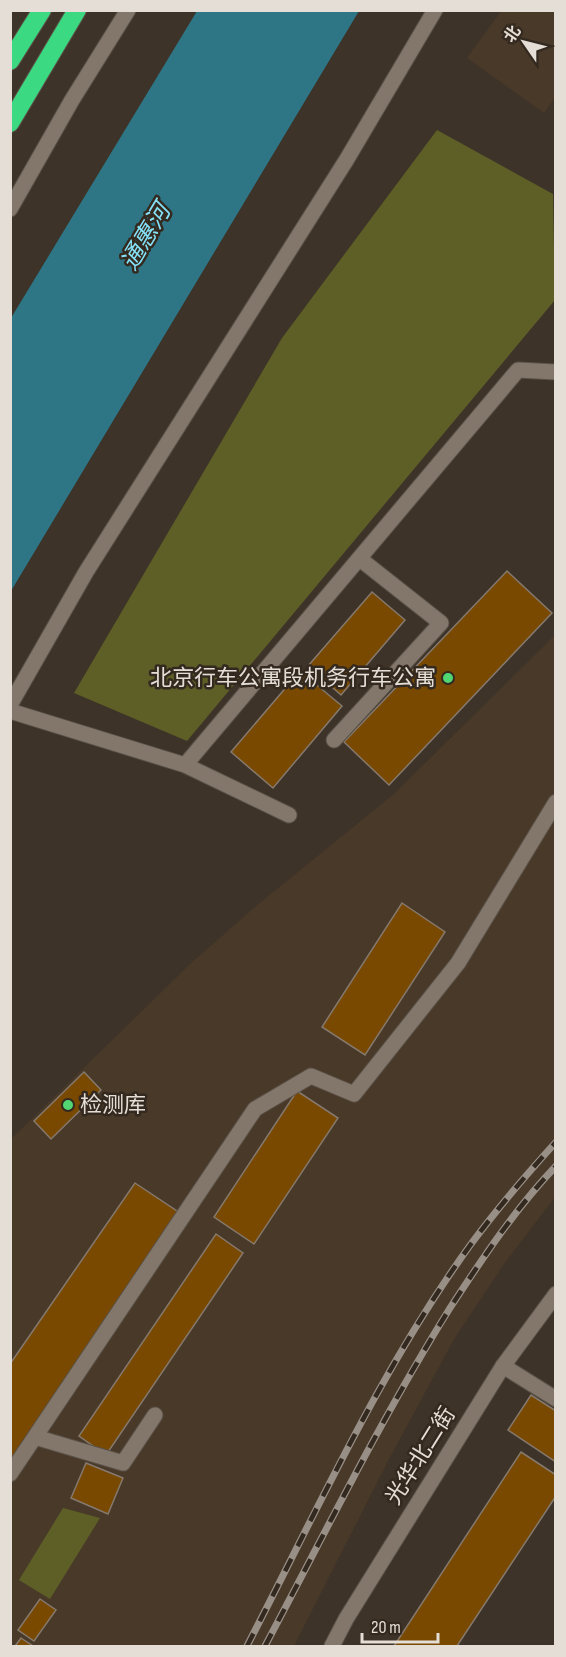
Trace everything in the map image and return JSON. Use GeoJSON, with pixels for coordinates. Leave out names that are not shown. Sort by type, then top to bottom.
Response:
{"type":"FeatureCollection","features":[{"type":"Feature","properties":{"kind":"highway"},"geometry":{"type":"LineString","coordinates":[[10,61],[42,10]]}},
{"type":"Feature","properties":{"kind":"highway"},"geometry":{"type":"LineString","coordinates":[[10,123],[77,10]]}},
{"type":"Feature","properties":{"kind":"street"},"geometry":{"type":"LineString","coordinates":[[10,209],[72,100],[128,10]]}},
{"type":"Feature","properties":{"kind":"street"},"geometry":{"type":"LineString","coordinates":[[10,705],[86,572],[347,159],[435,10]]}},
{"type":"Feature","properties":{"kind":"street"},"geometry":{"type":"LineString","coordinates":[[185,765],[518,370],[555,372]]}},
{"type":"Feature","properties":{"kind":"street"},"geometry":{"type":"LineString","coordinates":[[334,740],[441,623],[360,559]]}},
{"type":"Feature","properties":{"kind":"street"},"geometry":{"type":"LineString","coordinates":[[10,711],[185,765],[289,815]]}},
{"type":"Feature","properties":{"kind":"street"},"geometry":{"type":"LineString","coordinates":[[10,1474],[255,1109],[311,1076],[354,1094],[458,963],[555,802]]}},
{"type":"Feature","properties":{"kind":"street","name":"光华北二街"},"geometry":{"type":"LineString","coordinates":[[332,1647],[346,1619],[503,1366],[555,1294]]}},
{"type":"Feature","properties":{"kind":"street"},"geometry":{"type":"LineString","coordinates":[[503,1366],[555,1399]]}},
{"type":"Feature","properties":{"kind":"street"},"geometry":{"type":"LineString","coordinates":[[35,1437],[123,1463],[155,1415]]}},
{"type":"Feature","properties":{"kind":"shaded area"},"geometry":{"type":"Polygon","coordinates":[[[501,11],[555,11],[555,97],[544,113],[467,58],[501,11]]]}},
{"type":"Feature","properties":{"kind":"shaded area"},"geometry":{"type":"Polygon","coordinates":[[[437,130],[553,194],[555,300],[187,741],[74,693],[282,338],[437,130]]]}},
{"type":"Feature","properties":{"kind":"shaded area"},"geometry":{"type":"Polygon","coordinates":[[[555,635],[555,1197],[504,1264],[454,1339],[389,1459],[294,1646],[11,1646],[11,1139],[190,964],[261,902],[394,794],[555,635]]]}},
{"type":"Feature","properties":{"kind":"shaded area"},"geometry":{"type":"Polygon","coordinates":[[[63,1508],[100,1518],[50,1599],[19,1580],[63,1508]]]}},
{"type":"Feature","properties":{"kind":"water","name":"通惠河"},"geometry":{"type":"Polygon","coordinates":[[[197,11],[359,11],[11,591],[11,318],[197,11]]]}},
{"type":"Feature","properties":{"kind":"building","name":"北京行车公寓段机务行车公寓"},"geometry":{"type":"Polygon","coordinates":[[[507,571],[552,613],[389,785],[344,742],[507,571]]]}},
{"type":"Feature","properties":{"kind":"building"},"geometry":{"type":"Polygon","coordinates":[[[372,592],[405,620],[341,695],[308,666],[372,592]]]}},
{"type":"Feature","properties":{"kind":"building"},"geometry":{"type":"Polygon","coordinates":[[[300,671],[342,706],[273,788],[231,752],[300,671]]]}},
{"type":"Feature","properties":{"kind":"building"},"geometry":{"type":"Polygon","coordinates":[[[402,903],[445,932],[365,1055],[322,1027],[402,903]]]}},
{"type":"Feature","properties":{"kind":"building","name":"检测库"},"geometry":{"type":"Polygon","coordinates":[[[84,1072],[101,1090],[51,1139],[34,1121],[84,1072]]]}},
{"type":"Feature","properties":{"kind":"building"},"geometry":{"type":"Polygon","coordinates":[[[297,1091],[338,1118],[254,1244],[214,1217],[297,1091]]]}},
{"type":"Feature","properties":{"kind":"building"},"geometry":{"type":"Polygon","coordinates":[[[135,1183],[180,1213],[10,1461],[10,1364],[135,1183]]]}},
{"type":"Feature","properties":{"kind":"building"},"geometry":{"type":"Polygon","coordinates":[[[216,1234],[243,1253],[106,1455],[79,1436],[216,1234]]]}},
{"type":"Feature","properties":{"kind":"building"},"geometry":{"type":"Polygon","coordinates":[[[531,1395],[556,1411],[556,1462],[508,1430],[531,1395]]]}},
{"type":"Feature","properties":{"kind":"building"},"geometry":{"type":"Polygon","coordinates":[[[521,1452],[556,1475],[556,1496],[457,1646],[394,1646],[521,1452]]]}},
{"type":"Feature","properties":{"kind":"building"},"geometry":{"type":"Polygon","coordinates":[[[86,1463],[123,1478],[108,1514],[71,1498],[86,1463]]]}},
{"type":"Feature","properties":{"kind":"building"},"geometry":{"type":"Polygon","coordinates":[[[40,1599],[56,1610],[34,1641],[18,1630],[40,1599]]]}},
{"type":"Feature","properties":{"kind":"building"},"geometry":{"type":"Polygon","coordinates":[[[21,1638],[33,1646],[15,1646],[21,1638]]]}},
{"type":"Feature","properties":{"kind":"railway"},"geometry":{"type":"LineString","coordinates":[[247,1646],[379,1390],[438,1291],[491,1218],[556,1142]]}},
{"type":"Feature","properties":{"kind":"railway"},"geometry":{"type":"LineString","coordinates":[[265,1646],[354,1476],[425,1349],[474,1271],[527,1199],[556,1166]]}},
{"type":"Feature","properties":{"kind":"place","name":"北京行车公寓段机务行车公寓"},"geometry":{"type":"Point","coordinates":[448,678]}},
{"type":"Feature","properties":{"kind":"place","name":"检测库"},"geometry":{"type":"Point","coordinates":[68,1105]}}]}
